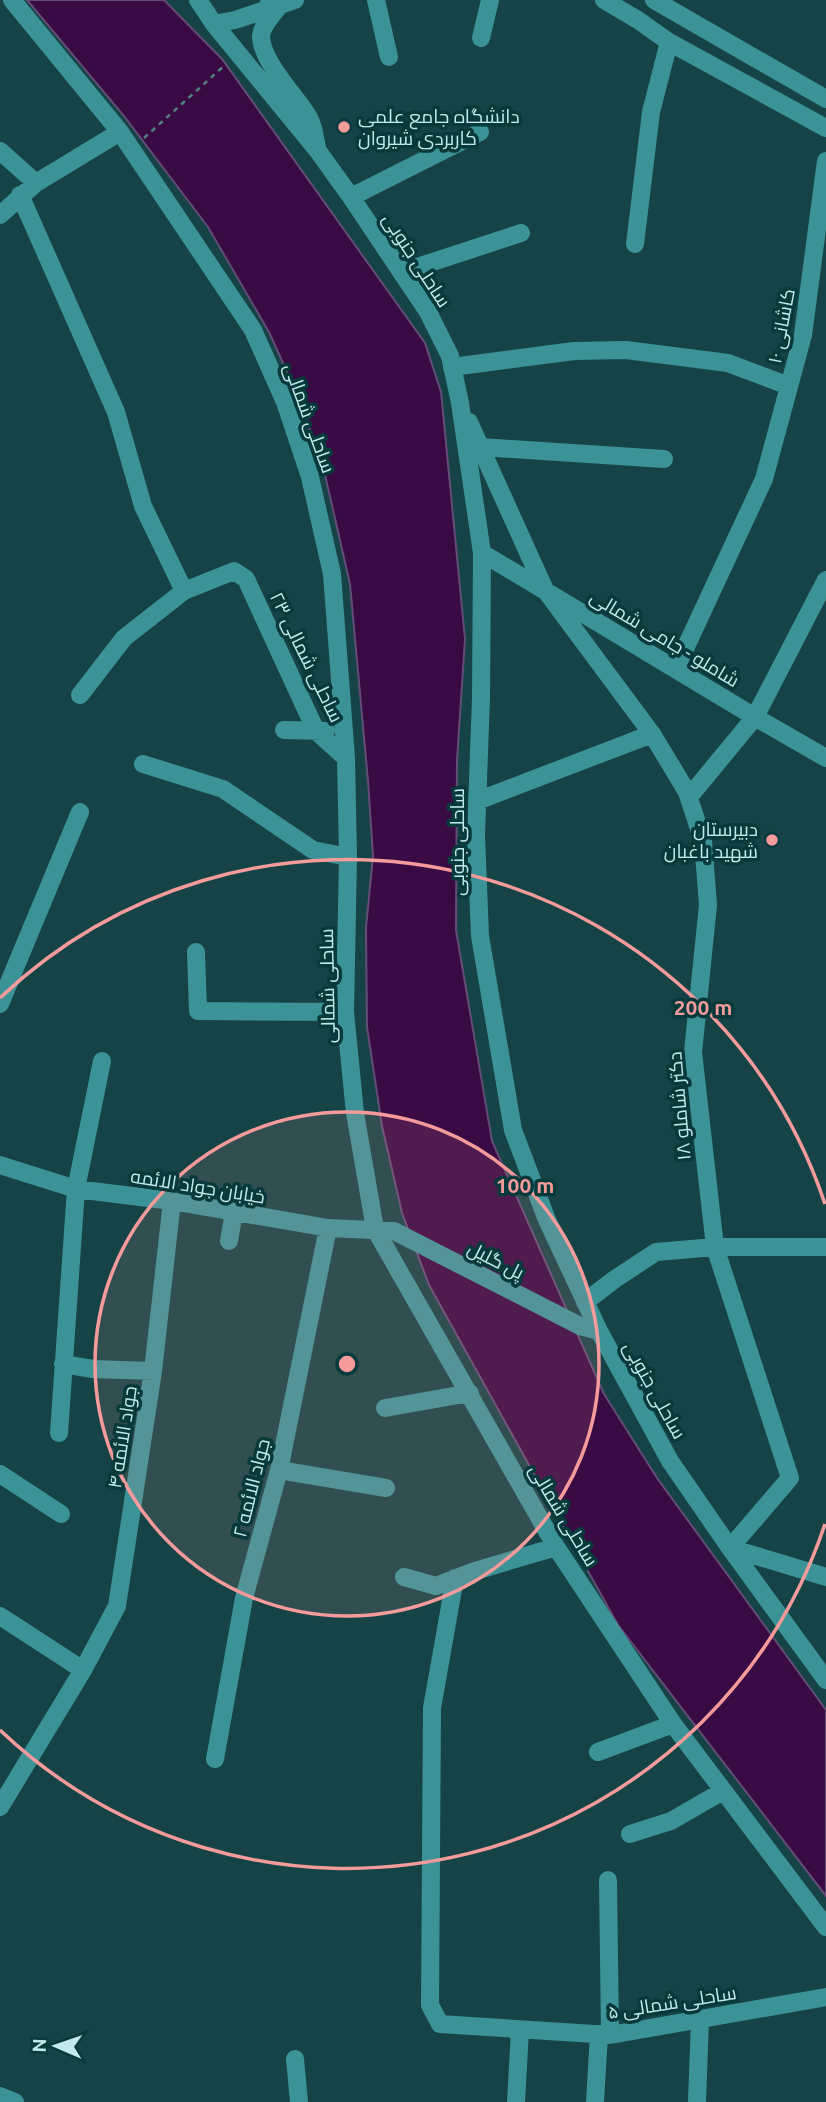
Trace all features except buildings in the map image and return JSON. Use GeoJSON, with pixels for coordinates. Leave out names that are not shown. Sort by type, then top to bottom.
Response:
{"type":"FeatureCollection","features":[{"type":"Feature","properties":{"kind":"street","name":"ساحلی شمالی"},"geometry":{"type":"LineString","coordinates":[[12,0],[120,132],[253,330],[285,402],[310,477],[332,574],[346,758],[348,856],[345,1012],[355,1112],[375,1229],[556,1547],[673,1724],[826,1927]]}},
{"type":"Feature","properties":{"kind":"street","name":"ساحلی جنوبی"},"geometry":{"type":"LineString","coordinates":[[198,0],[213,13],[351,197],[428,312],[450,356],[460,403],[482,553],[476,835],[480,936],[513,1130],[547,1220],[585,1302],[670,1461],[826,1680]]}},
{"type":"Feature","properties":{"kind":"street"},"geometry":{"type":"LineString","coordinates":[[376,0],[389,57]]}},
{"type":"Feature","properties":{"kind":"street"},"geometry":{"type":"LineString","coordinates":[[481,37],[490,0]]}},
{"type":"Feature","properties":{"kind":"street"},"geometry":{"type":"LineString","coordinates":[[604,0],[669,42],[826,128]]}},
{"type":"Feature","properties":{"kind":"street"},"geometry":{"type":"LineString","coordinates":[[654,0],[826,99]]}},
{"type":"Feature","properties":{"kind":"street"},"geometry":{"type":"LineString","coordinates":[[213,13],[235,20],[281,1]]}},
{"type":"Feature","properties":{"kind":"street"},"geometry":{"type":"LineString","coordinates":[[281,1],[265,24],[261,35],[277,73],[310,119],[318,151]]}},
{"type":"Feature","properties":{"kind":"street"},"geometry":{"type":"LineString","coordinates":[[635,244],[651,111],[669,42]]}},
{"type":"Feature","properties":{"kind":"street"},"geometry":{"type":"LineString","coordinates":[[0,215],[36,183],[120,132]]}},
{"type":"Feature","properties":{"kind":"street"},"geometry":{"type":"LineString","coordinates":[[351,197],[480,132]]}},
{"type":"Feature","properties":{"kind":"street"},"geometry":{"type":"LineString","coordinates":[[0,151],[36,183]]}},
{"type":"Feature","properties":{"kind":"street","name":"کاشانی ۱۰"},"geometry":{"type":"LineString","coordinates":[[676,668],[764,479],[803,335],[826,161]]}},
{"type":"Feature","properties":{"kind":"street"},"geometry":{"type":"LineString","coordinates":[[20,195],[116,412],[143,506],[184,591],[124,638],[80,695]]}},
{"type":"Feature","properties":{"kind":"street"},"geometry":{"type":"LineString","coordinates":[[402,272],[521,233]]}},
{"type":"Feature","properties":{"kind":"street"},"geometry":{"type":"LineString","coordinates":[[452,367],[574,351],[626,350],[728,363],[789,386]]}},
{"type":"Feature","properties":{"kind":"street"},"geometry":{"type":"LineString","coordinates":[[460,403],[544,590]]}},
{"type":"Feature","properties":{"kind":"street"},"geometry":{"type":"LineString","coordinates":[[481,447],[664,459]]}},
{"type":"Feature","properties":{"kind":"street","name":"شاملو - جامی شمالی"},"geometry":{"type":"LineString","coordinates":[[482,553],[826,758]]}},
{"type":"Feature","properties":{"kind":"street","name":"ساحلی شمالی ۲۳"},"geometry":{"type":"LineString","coordinates":[[184,591],[234,571],[246,579],[316,731],[346,758]]}},
{"type":"Feature","properties":{"kind":"street"},"geometry":{"type":"LineString","coordinates":[[689,797],[755,717],[826,580]]}},
{"type":"Feature","properties":{"kind":"street","name":"دکتر شاملو ۱۸"},"geometry":{"type":"LineString","coordinates":[[544,590],[652,734],[689,797],[703,841],[708,905],[693,1052],[715,1247],[790,1478],[730,1548]]}},
{"type":"Feature","properties":{"kind":"street"},"geometry":{"type":"LineString","coordinates":[[284,730],[345,732]]}},
{"type":"Feature","properties":{"kind":"street"},"geometry":{"type":"LineString","coordinates":[[477,801],[652,734]]}},
{"type":"Feature","properties":{"kind":"street"},"geometry":{"type":"LineString","coordinates":[[143,764],[223,789],[313,849],[348,856]]}},
{"type":"Feature","properties":{"kind":"street"},"geometry":{"type":"LineString","coordinates":[[0,1004],[80,812]]}},
{"type":"Feature","properties":{"kind":"street"},"geometry":{"type":"LineString","coordinates":[[197,952],[198,1011],[345,1012]]}},
{"type":"Feature","properties":{"kind":"street"},"geometry":{"type":"LineString","coordinates":[[59,1433],[76,1189],[102,1061]]}},
{"type":"Feature","properties":{"kind":"street","name":"خیابان جواد الائمه"},"geometry":{"type":"LineString","coordinates":[[0,1165],[76,1189],[172,1201],[328,1228],[394,1231]]}},
{"type":"Feature","properties":{"kind":"street","name":"جواد الائمه ۴"},"geometry":{"type":"LineString","coordinates":[[0,1807],[83,1670],[117,1606],[153,1371],[172,1201]]}},
{"type":"Feature","properties":{"kind":"street"},"geometry":{"type":"LineString","coordinates":[[229,1241],[234,1212]]}},
{"type":"Feature","properties":{"kind":"street","name":"جواد الائمه ۲"},"geometry":{"type":"LineString","coordinates":[[215,1759],[244,1598],[279,1470],[328,1228]]}},
{"type":"Feature","properties":{"kind":"street","name":"پل گلیل"},"geometry":{"type":"LineString","coordinates":[[394,1231],[580,1326],[599,1331]]}},
{"type":"Feature","properties":{"kind":"street"},"geometry":{"type":"LineString","coordinates":[[585,1302],[656,1252],[715,1247],[826,1246]]}},
{"type":"Feature","properties":{"kind":"street"},"geometry":{"type":"LineString","coordinates":[[63,1364],[93,1369],[153,1371]]}},
{"type":"Feature","properties":{"kind":"street"},"geometry":{"type":"LineString","coordinates":[[385,1408],[470,1393]]}},
{"type":"Feature","properties":{"kind":"street"},"geometry":{"type":"LineString","coordinates":[[279,1470],[386,1488]]}},
{"type":"Feature","properties":{"kind":"street"},"geometry":{"type":"LineString","coordinates":[[0,1474],[61,1514]]}},
{"type":"Feature","properties":{"kind":"street"},"geometry":{"type":"LineString","coordinates":[[404,1577],[436,1586],[556,1547]]}},
{"type":"Feature","properties":{"kind":"street"},"geometry":{"type":"LineString","coordinates":[[730,1548],[826,1577]]}},
{"type":"Feature","properties":{"kind":"street","name":"ساحلی شمالی ۵"},"geometry":{"type":"LineString","coordinates":[[456,1578],[432,1708],[430,2005],[440,2024],[604,2034],[826,1997]]}},
{"type":"Feature","properties":{"kind":"street"},"geometry":{"type":"LineString","coordinates":[[0,1616],[83,1670]]}},
{"type":"Feature","properties":{"kind":"street"},"geometry":{"type":"LineString","coordinates":[[598,1752],[673,1724]]}},
{"type":"Feature","properties":{"kind":"street"},"geometry":{"type":"LineString","coordinates":[[630,1834],[671,1821],[723,1791]]}},
{"type":"Feature","properties":{"kind":"street"},"geometry":{"type":"LineString","coordinates":[[595,2102],[604,2034],[608,1880]]}},
{"type":"Feature","properties":{"kind":"street"},"geometry":{"type":"LineString","coordinates":[[697,2102],[700,2019]]}},
{"type":"Feature","properties":{"kind":"street"},"geometry":{"type":"LineString","coordinates":[[516,2102],[520,2030]]}},
{"type":"Feature","properties":{"kind":"street"},"geometry":{"type":"LineString","coordinates":[[295,2059],[299,2102]]}},
{"type":"Feature","properties":{"kind":"street"},"geometry":{"type":"LineString","coordinates":[[0,2096],[15,2102]]}},
{"type":"Feature","properties":{"kind":"path"},"geometry":{"type":"LineString","coordinates":[[140,141],[234,57]]}},
{"type":"Feature","properties":{"kind":"shaded area"},"geometry":{"type":"Polygon","coordinates":[[[27,0],[164,0],[222,59],[425,343],[441,392],[465,639],[457,760],[456,930],[492,1141],[604,1394],[657,1478],[826,1710],[826,1896],[618,1625],[429,1285],[402,1213],[382,1126],[367,1027],[366,928],[373,856],[368,781],[350,584],[323,466],[297,394],[269,332],[208,227],[124,116],[27,0]]]}},
{"type":"Feature","properties":{"kind":"place","name":"دانشگاه جامع علمی کاربردی شیروان"},"geometry":{"type":"Point","coordinates":[344,127]}},
{"type":"Feature","properties":{"kind":"place","name":"دبیرستان شهید باغبان"},"geometry":{"type":"Point","coordinates":[772,840]}}]}
